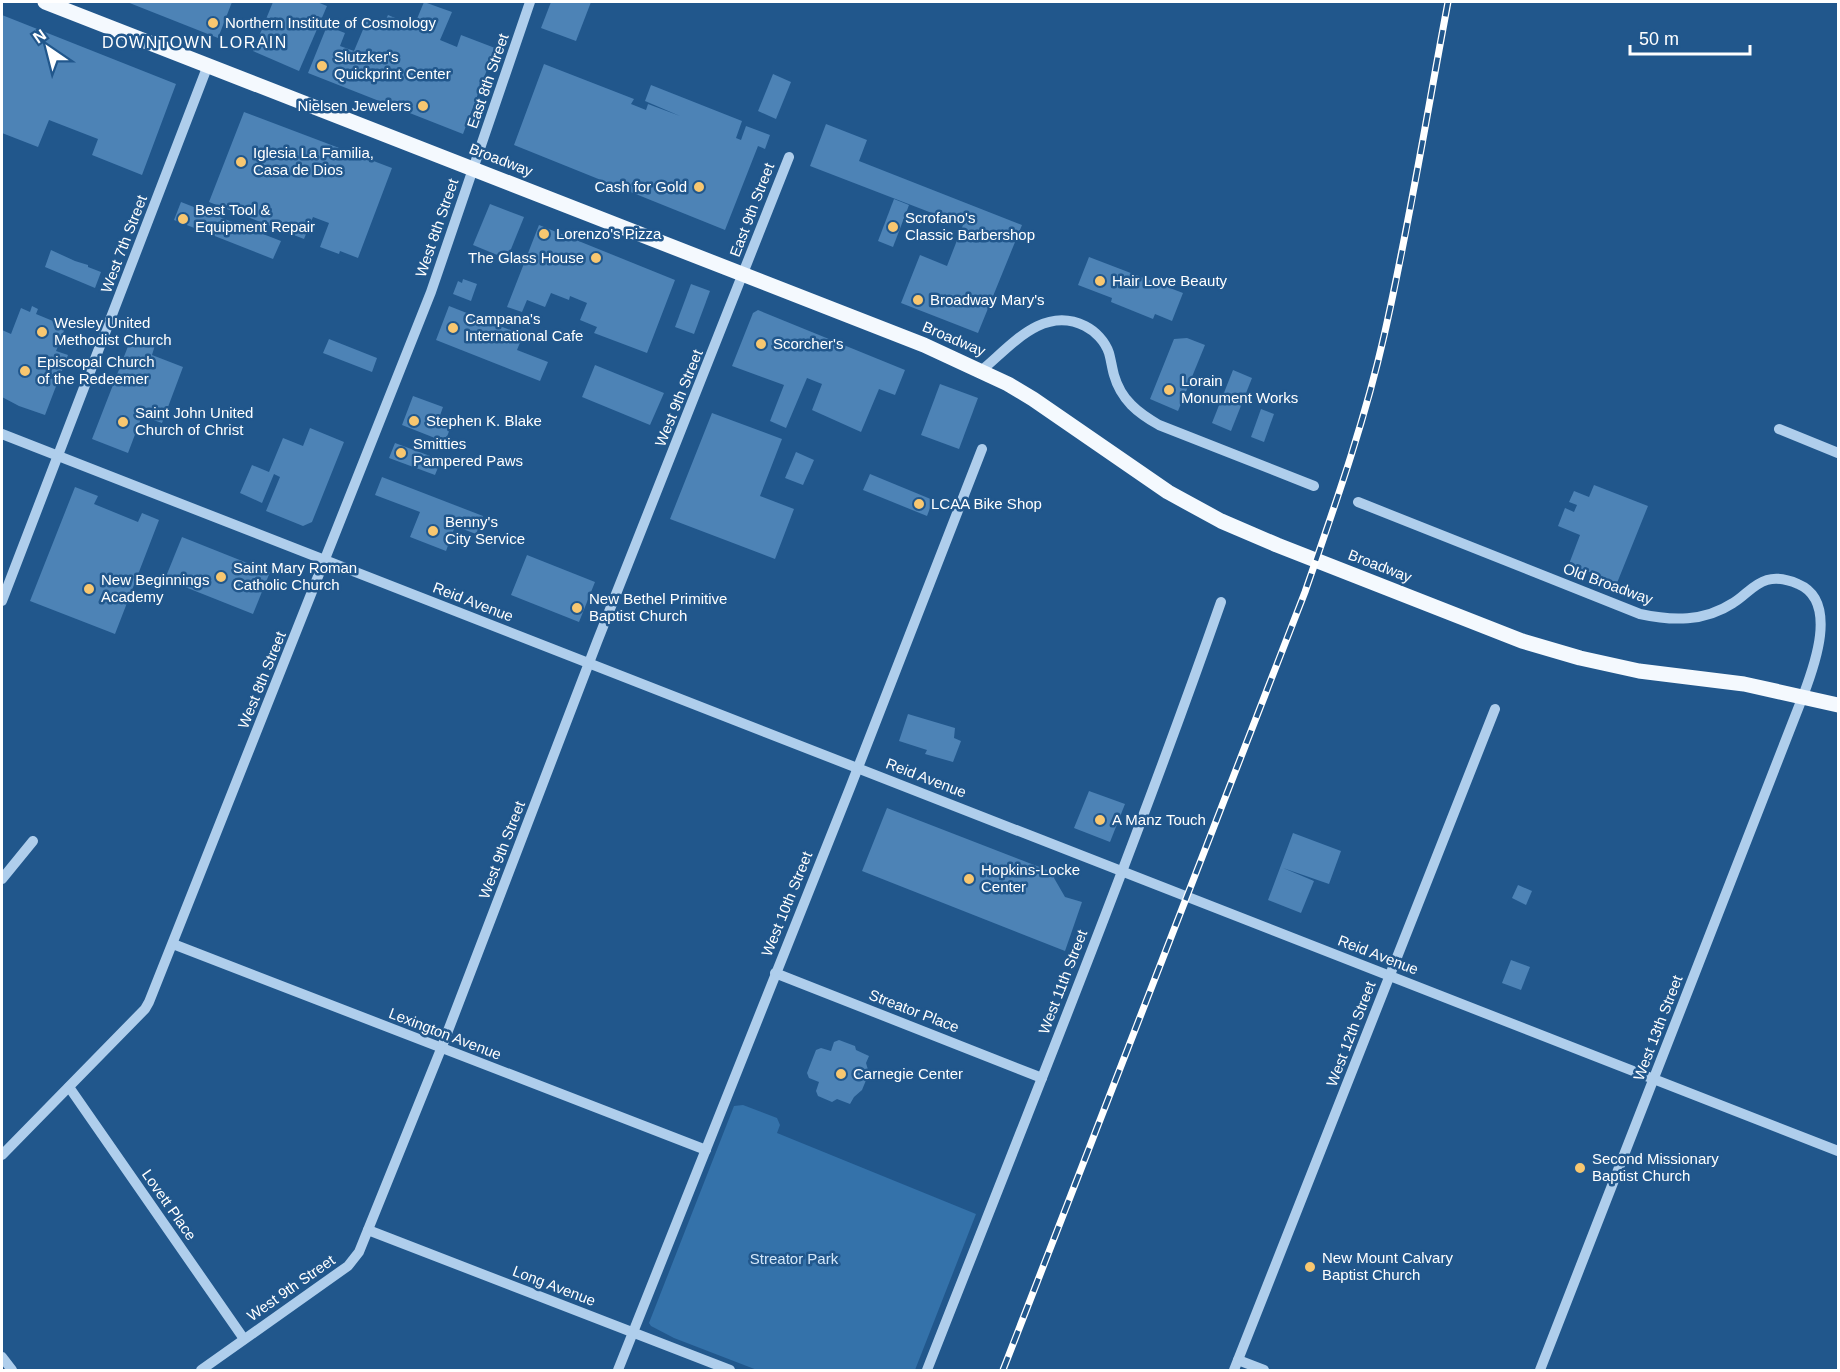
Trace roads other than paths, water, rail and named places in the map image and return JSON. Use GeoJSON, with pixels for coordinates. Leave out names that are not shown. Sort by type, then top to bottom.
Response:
{"type":"FeatureCollection","features":[{"type":"Feature","properties":{"kind":"main road","name":"Broadway"},"geometry":{"type":"LineString","coordinates":[[45,2],[924,345],[982,370],[1033,399],[1168,492],[1221,521],[1497,632],[1580,658],[1639,671],[1744,684],[1839,705]]}},
{"type":"Feature","properties":{"kind":"street","name":"East 8th Street"},"geometry":{"type":"LineString","coordinates":[[474,169],[530,2]]}},
{"type":"Feature","properties":{"kind":"street","name":"West 7th Street"},"geometry":{"type":"LineString","coordinates":[[2,601],[208,65]]}},
{"type":"Feature","properties":{"kind":"street","name":"East 9th Street"},"geometry":{"type":"LineString","coordinates":[[743,274],[789,157]]}},
{"type":"Feature","properties":{"kind":"street","name":"West 8th Street"},"geometry":{"type":"LineString","coordinates":[[2,1155],[145,1009],[326,561],[431,292],[474,169]]}},
{"type":"Feature","properties":{"kind":"street","name":"West 9th Street"},"geometry":{"type":"LineString","coordinates":[[201,1371],[348,1266],[360,1252],[743,274]]}},
{"type":"Feature","properties":{"kind":"street"},"geometry":{"type":"LineString","coordinates":[[982,370],[1037,325],[1050,320],[1063,319],[1076,322],[1088,327],[1099,336],[1108,351],[1119,389],[1141,415],[1159,425],[1314,486]]}},
{"type":"Feature","properties":{"kind":"street"},"geometry":{"type":"LineString","coordinates":[[1779,429],[1839,453]]}},
{"type":"Feature","properties":{"kind":"street","name":"Reid Avenue"},"geometry":{"type":"LineString","coordinates":[[2,434],[1839,1151]]}},
{"type":"Feature","properties":{"kind":"street","name":"West 10th Street"},"geometry":{"type":"LineString","coordinates":[[618,1371],[858,768],[982,449]]}},
{"type":"Feature","properties":{"kind":"street","name":"Old Broadway"},"geometry":{"type":"LineString","coordinates":[[1358,502],[1640,614],[1659,618],[1688,619],[1712,613],[1732,604],[1765,580],[1786,580],[1806,587],[1815,597],[1821,622],[1813,669],[1803,696]]}},
{"type":"Feature","properties":{"kind":"street","name":"West 11th Street"},"geometry":{"type":"LineString","coordinates":[[927,1371],[1171,746],[1221,602]]}},
{"type":"Feature","properties":{"kind":"street","name":"West 13th Street"},"geometry":{"type":"LineString","coordinates":[[1540,1371],[1803,696]]}},
{"type":"Feature","properties":{"kind":"street","name":"West 12th Street"},"geometry":{"type":"LineString","coordinates":[[1236,1365],[1495,709]]}},
{"type":"Feature","properties":{"kind":"street"},"geometry":{"type":"LineString","coordinates":[[2,879],[33,841]]}},
{"type":"Feature","properties":{"kind":"street","name":"Lexington Avenue"},"geometry":{"type":"LineString","coordinates":[[172,944],[706,1150]]}},
{"type":"Feature","properties":{"kind":"street","name":"Streator Place"},"geometry":{"type":"LineString","coordinates":[[775,973],[1042,1078]]}},
{"type":"Feature","properties":{"kind":"street","name":"Lovett Place"},"geometry":{"type":"LineString","coordinates":[[69,1088],[244,1339]]}},
{"type":"Feature","properties":{"kind":"street","name":"Long Avenue"},"geometry":{"type":"LineString","coordinates":[[368,1230],[730,1371]]}},
{"type":"Feature","properties":{"kind":"street"},"geometry":{"type":"LineString","coordinates":[[2,1357],[12,1371]]}},
{"type":"Feature","properties":{"kind":"street"},"geometry":{"type":"LineString","coordinates":[[1236,1365],[1264,1371]]}},
{"type":"Feature","properties":{"kind":"railway"},"geometry":{"type":"LineString","coordinates":[[1003,1370],[1305,592],[1348,466],[1376,369],[1393,295],[1448,2]]}},
{"type":"Feature","properties":{"kind":"place","name":"Northern Institute of Cosmology"},"geometry":{"type":"Point","coordinates":[213,23]}},
{"type":"Feature","properties":{"kind":"place","name":"Slutzker's Quickprint Center"},"geometry":{"type":"Point","coordinates":[322,66]}},
{"type":"Feature","properties":{"kind":"place","name":"Nielsen Jewelers"},"geometry":{"type":"Point","coordinates":[423,106]}},
{"type":"Feature","properties":{"kind":"place","name":"Iglesia La Familia, Casa de Dios"},"geometry":{"type":"Point","coordinates":[241,162]}},
{"type":"Feature","properties":{"kind":"place","name":"Cash for Gold"},"geometry":{"type":"Point","coordinates":[699,187]}},
{"type":"Feature","properties":{"kind":"place","name":"Best Tool & Equipment Repair"},"geometry":{"type":"Point","coordinates":[183,219]}},
{"type":"Feature","properties":{"kind":"place","name":"Scrofano's Classic Barbershop"},"geometry":{"type":"Point","coordinates":[893,227]}},
{"type":"Feature","properties":{"kind":"place","name":"Lorenzo's Pizza"},"geometry":{"type":"Point","coordinates":[544,234]}},
{"type":"Feature","properties":{"kind":"place","name":"The Glass House"},"geometry":{"type":"Point","coordinates":[596,258]}},
{"type":"Feature","properties":{"kind":"place","name":"Hair Love Beauty"},"geometry":{"type":"Point","coordinates":[1100,281]}},
{"type":"Feature","properties":{"kind":"place","name":"Broadway Mary's"},"geometry":{"type":"Point","coordinates":[918,300]}},
{"type":"Feature","properties":{"kind":"place","name":"Campana's International Cafe"},"geometry":{"type":"Point","coordinates":[453,328]}},
{"type":"Feature","properties":{"kind":"place","name":"Wesley United Methodist Church"},"geometry":{"type":"Point","coordinates":[42,332]}},
{"type":"Feature","properties":{"kind":"place","name":"Scorcher's"},"geometry":{"type":"Point","coordinates":[761,344]}},
{"type":"Feature","properties":{"kind":"place","name":"Episcopal Church of the Redeemer"},"geometry":{"type":"Point","coordinates":[25,371]}},
{"type":"Feature","properties":{"kind":"place","name":"Lorain Monument Works"},"geometry":{"type":"Point","coordinates":[1169,390]}},
{"type":"Feature","properties":{"kind":"place","name":"Stephen K. Blake"},"geometry":{"type":"Point","coordinates":[414,421]}},
{"type":"Feature","properties":{"kind":"place","name":"Saint John United Church of Christ"},"geometry":{"type":"Point","coordinates":[123,422]}},
{"type":"Feature","properties":{"kind":"place","name":"Smitties Pampered Paws"},"geometry":{"type":"Point","coordinates":[401,453]}},
{"type":"Feature","properties":{"kind":"place","name":"LCAA Bike Shop"},"geometry":{"type":"Point","coordinates":[919,504]}},
{"type":"Feature","properties":{"kind":"place","name":"Benny's City Service"},"geometry":{"type":"Point","coordinates":[433,531]}},
{"type":"Feature","properties":{"kind":"place","name":"Saint Mary Roman Catholic Church"},"geometry":{"type":"Point","coordinates":[221,577]}},
{"type":"Feature","properties":{"kind":"place","name":"New Beginnings Academy"},"geometry":{"type":"Point","coordinates":[89,589]}},
{"type":"Feature","properties":{"kind":"place","name":"New Bethel Primitive Baptist Church"},"geometry":{"type":"Point","coordinates":[577,608]}},
{"type":"Feature","properties":{"kind":"place","name":"A Manz Touch"},"geometry":{"type":"Point","coordinates":[1100,820]}},
{"type":"Feature","properties":{"kind":"place","name":"Hopkins-Locke Center"},"geometry":{"type":"Point","coordinates":[969,879]}},
{"type":"Feature","properties":{"kind":"place","name":"Carnegie Center"},"geometry":{"type":"Point","coordinates":[841,1074]}},
{"type":"Feature","properties":{"kind":"place","name":"Second Missionary Baptist Church"},"geometry":{"type":"Point","coordinates":[1580,1168]}},
{"type":"Feature","properties":{"kind":"place","name":"New Mount Calvary Baptist Church"},"geometry":{"type":"Point","coordinates":[1310,1267]}},
{"type":"Feature","properties":{"kind":"district","name":"DOWNTOWN LORAIN"},"geometry":{"type":"Point","coordinates":[195,42]}},
{"type":"Feature","properties":{"kind":"park label","name":"Streator Park"},"geometry":{"type":"Point","coordinates":[794,1259]}}]}
